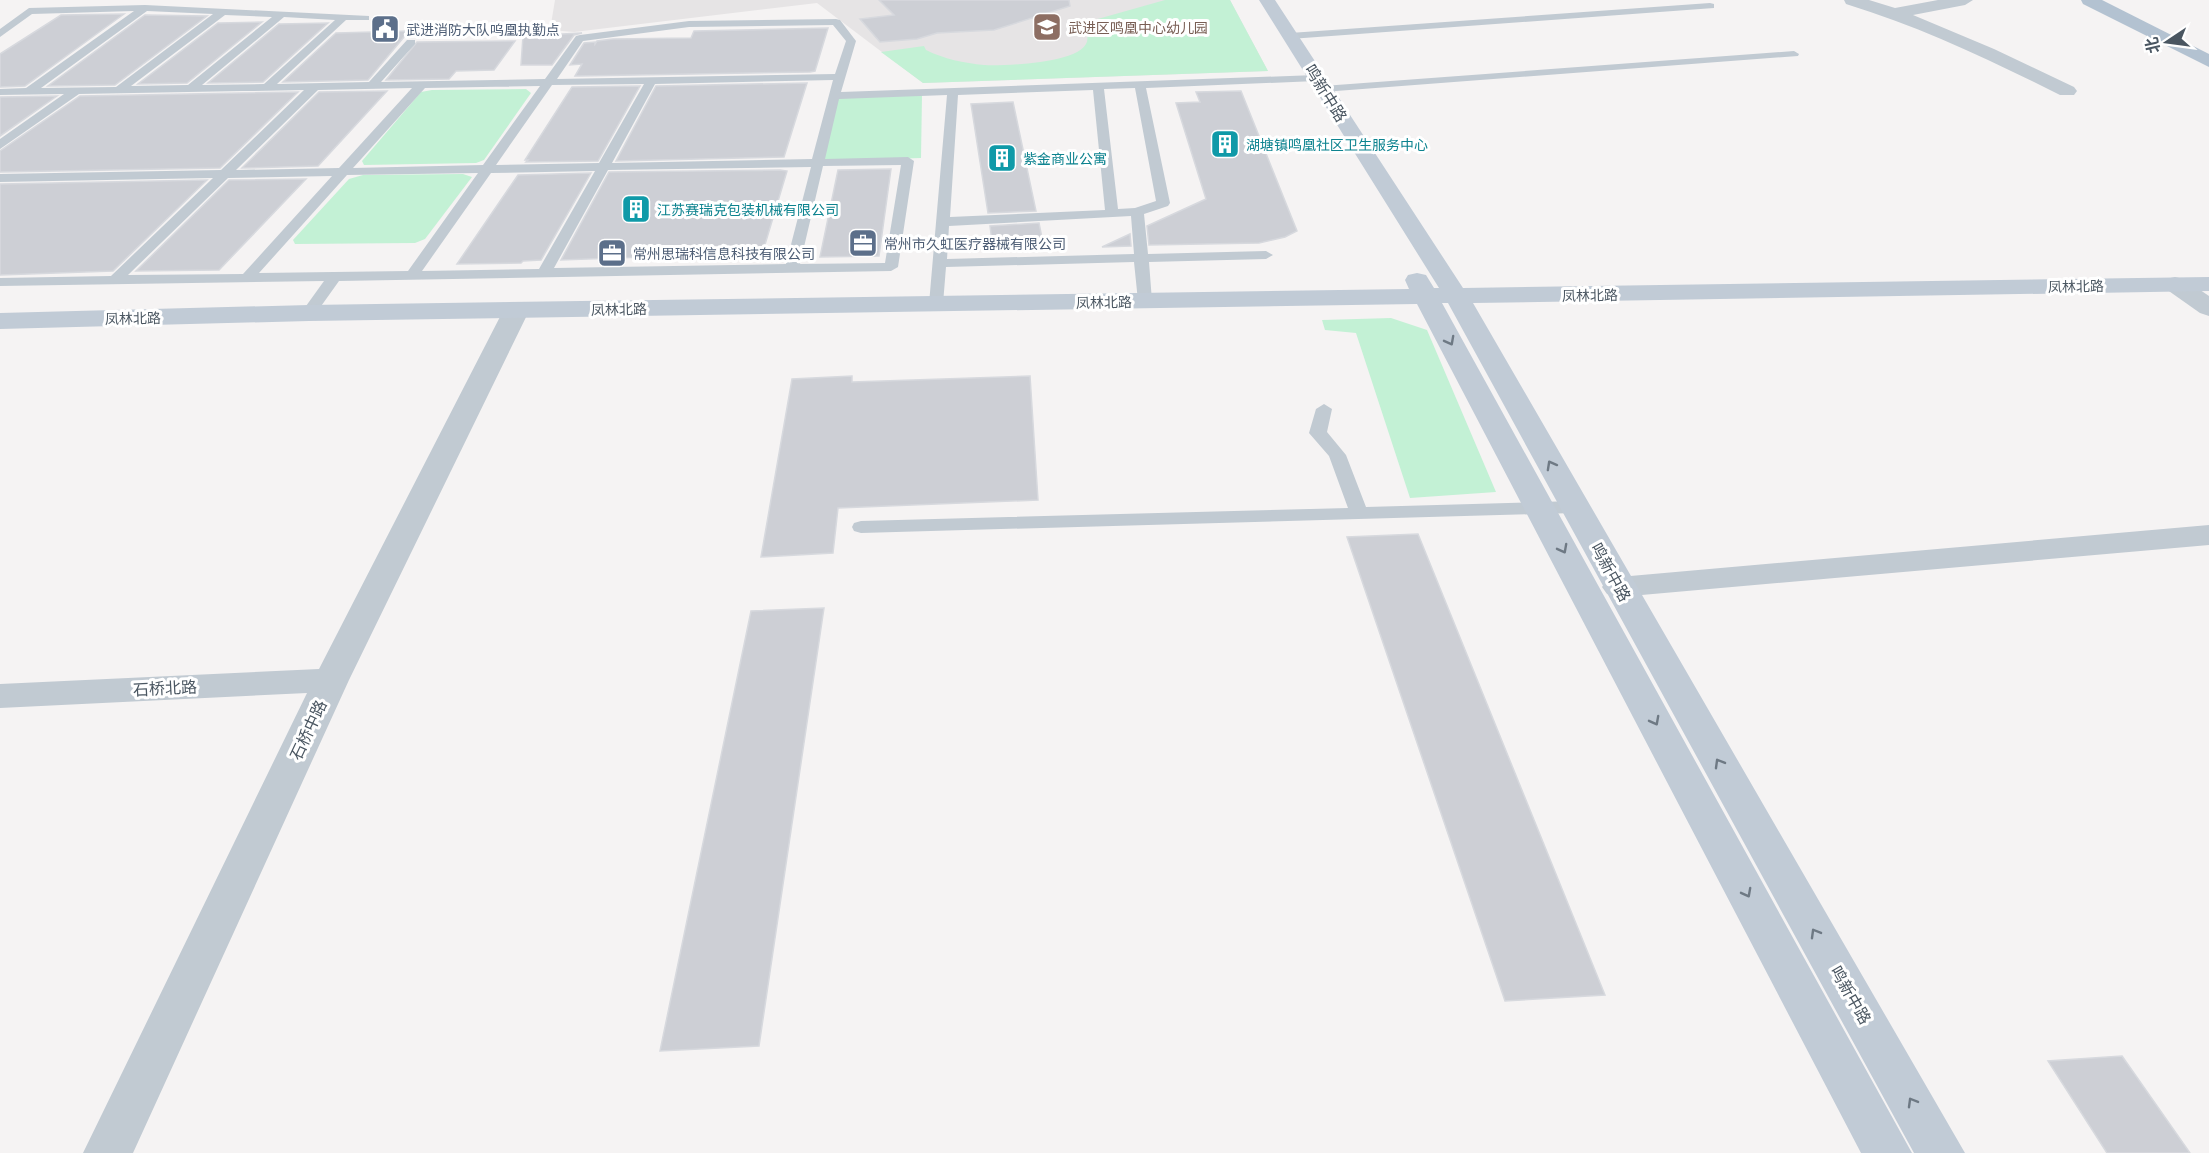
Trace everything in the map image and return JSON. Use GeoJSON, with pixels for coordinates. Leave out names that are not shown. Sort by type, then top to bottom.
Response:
{"type":"FeatureCollection","features":[{"type":"Feature","properties":{"kind":"main road","name":"鸣新中路"},"geometry":{"type":"LineString","coordinates":[[1251,0],[1313,82]]}},
{"type":"Feature","properties":{"kind":"main road","name":"鸣新中路"},"geometry":{"type":"LineString","coordinates":[[1267,0],[1441,297],[1541,509],[1887,1153]]}},
{"type":"Feature","properties":{"kind":"main road"},"geometry":{"type":"LineString","coordinates":[[2089,0],[2209,61]]}},
{"type":"Feature","properties":{"kind":"main road"},"geometry":{"type":"LineString","coordinates":[[2126,0],[2145,9]]}},
{"type":"Feature","properties":{"kind":"main road","name":"凤林北路"},"geometry":{"type":"LineString","coordinates":[[0,321],[516,310],[2209,284]]}},
{"type":"Feature","properties":{"kind":"main road","name":"鸣新中路"},"geometry":{"type":"LineString","coordinates":[[1441,297],[1470,318],[1619,587],[1940,1153]]}},
{"type":"Feature","properties":{"kind":"street"},"geometry":{"type":"LineString","coordinates":[[1852,0],[1896,13],[1945,32],[2067,91]]}},
{"type":"Feature","properties":{"kind":"street"},"geometry":{"type":"LineString","coordinates":[[1896,13],[1965,0]]}},
{"type":"Feature","properties":{"kind":"street"},"geometry":{"type":"LineString","coordinates":[[2175,284],[2209,308]]}},
{"type":"Feature","properties":{"kind":"street","name":"石桥中路"},"geometry":{"type":"LineString","coordinates":[[108,1153],[331,680],[516,310]]}},
{"type":"Feature","properties":{"kind":"street"},"geometry":{"type":"LineString","coordinates":[[1619,587],[2209,534]]}},
{"type":"Feature","properties":{"kind":"street","name":"石桥北路"},"geometry":{"type":"LineString","coordinates":[[0,696],[331,680]]}},
{"type":"Feature","properties":{"kind":"lane"},"geometry":{"type":"LineString","coordinates":[[1290,36],[1710,6]]}},
{"type":"Feature","properties":{"kind":"lane"},"geometry":{"type":"LineString","coordinates":[[29,91],[145,8]]}},
{"type":"Feature","properties":{"kind":"lane"},"geometry":{"type":"LineString","coordinates":[[0,34],[29,12],[145,8],[365,18]]}},
{"type":"Feature","properties":{"kind":"lane"},"geometry":{"type":"LineString","coordinates":[[119,90],[223,11]]}},
{"type":"Feature","properties":{"kind":"lane"},"geometry":{"type":"LineString","coordinates":[[190,88],[282,14]]}},
{"type":"Feature","properties":{"kind":"lane"},"geometry":{"type":"LineString","coordinates":[[267,87],[344,17]]}},
{"type":"Feature","properties":{"kind":"lane"},"geometry":{"type":"LineString","coordinates":[[412,275],[580,38],[689,24],[836,22],[851,41],[838,77],[792,268]]}},
{"type":"Feature","properties":{"kind":"lane"},"geometry":{"type":"LineString","coordinates":[[372,85],[411,42]]}},
{"type":"Feature","properties":{"kind":"lane"},"geometry":{"type":"LineString","coordinates":[[834,96],[1140,84],[1313,82],[1794,54]]}},
{"type":"Feature","properties":{"kind":"lane"},"geometry":{"type":"LineString","coordinates":[[0,92],[838,77]]}},
{"type":"Feature","properties":{"kind":"lane"},"geometry":{"type":"LineString","coordinates":[[544,273],[651,81]]}},
{"type":"Feature","properties":{"kind":"lane"},"geometry":{"type":"LineString","coordinates":[[248,277],[421,84]]}},
{"type":"Feature","properties":{"kind":"lane"},"geometry":{"type":"LineString","coordinates":[[941,222],[1137,212],[1163,203],[1140,84]]}},
{"type":"Feature","properties":{"kind":"lane"},"geometry":{"type":"LineString","coordinates":[[115,280],[315,86]]}},
{"type":"Feature","properties":{"kind":"lane"},"geometry":{"type":"LineString","coordinates":[[1098,86],[1112,213]]}},
{"type":"Feature","properties":{"kind":"lane"},"geometry":{"type":"LineString","coordinates":[[0,145],[76,90]]}},
{"type":"Feature","properties":{"kind":"lane"},"geometry":{"type":"LineString","coordinates":[[936,304],[953,91]]}},
{"type":"Feature","properties":{"kind":"lane"},"geometry":{"type":"LineString","coordinates":[[0,178],[908,161],[891,267],[0,282]]}},
{"type":"Feature","properties":{"kind":"lane"},"geometry":{"type":"LineString","coordinates":[[1137,212],[1145,301]]}},
{"type":"Feature","properties":{"kind":"lane"},"geometry":{"type":"LineString","coordinates":[[939,263],[1266,255]]}},
{"type":"Feature","properties":{"kind":"lane"},"geometry":{"type":"LineString","coordinates":[[309,314],[335,276]]}},
{"type":"Feature","properties":{"kind":"lane"},"geometry":{"type":"LineString","coordinates":[[1324,409],[1318,433],[1337,455],[1359,514]]}},
{"type":"Feature","properties":{"kind":"lane"},"geometry":{"type":"LineString","coordinates":[[861,527],[1574,507]]}},
{"type":"Feature","properties":{"kind":"shaded area","name":"武进区鸣凰中心幼儿园"},"geometry":{"type":"Polygon","coordinates":[[[555,0],[1230,0],[1268,71],[923,83],[817,3],[574,32],[550,30],[555,0]]]}},
{"type":"Feature","properties":{"kind":"green space"},"geometry":{"type":"Polygon","coordinates":[[[1165,0],[1230,0],[1268,71],[923,83],[881,52],[924,46],[926,50],[940,56],[984,65],[1026,64],[1062,58],[1077,52],[1086,45],[1087,35],[1080,24],[1165,0]]]}},
{"type":"Feature","properties":{"kind":"green space"},"geometry":{"type":"Polygon","coordinates":[[[526,89],[531,93],[484,160],[476,163],[364,165],[362,161],[421,92],[526,89]]]}},
{"type":"Feature","properties":{"kind":"green space"},"geometry":{"type":"Polygon","coordinates":[[[922,94],[921,158],[822,161],[836,98],[922,94]]]}},
{"type":"Feature","properties":{"kind":"green space"},"geometry":{"type":"Polygon","coordinates":[[[463,174],[472,177],[425,239],[415,243],[295,244],[293,240],[349,179],[363,175],[463,174]]]}},
{"type":"Feature","properties":{"kind":"green space"},"geometry":{"type":"Polygon","coordinates":[[[1391,318],[1427,330],[1496,492],[1410,498],[1356,333],[1325,330],[1322,320],[1391,318]]]}},
{"type":"Feature","properties":{"kind":"building"},"geometry":{"type":"Polygon","coordinates":[[[879,0],[1069,0],[1070,6],[994,30],[937,33],[917,39],[880,42],[860,19],[894,15],[879,0]]]}},
{"type":"Feature","properties":{"kind":"building"},"geometry":{"type":"Polygon","coordinates":[[[124,14],[25,86],[0,87],[0,54],[61,15],[124,14]]]}},
{"type":"Feature","properties":{"kind":"building"},"geometry":{"type":"Polygon","coordinates":[[[145,15],[207,16],[115,85],[48,86],[145,15]]]}},
{"type":"Feature","properties":{"kind":"building"},"geometry":{"type":"Polygon","coordinates":[[[262,22],[187,83],[138,84],[218,23],[262,22]]]}},
{"type":"Feature","properties":{"kind":"building"},"geometry":{"type":"Polygon","coordinates":[[[328,23],[263,82],[208,83],[279,24],[328,23]]]}},
{"type":"Feature","properties":{"kind":"building"},"geometry":{"type":"Polygon","coordinates":[[[828,28],[815,71],[810,72],[575,76],[582,64],[570,65],[584,43],[595,42],[595,44],[597,41],[691,38],[694,31],[828,28]]]}},
{"type":"Feature","properties":{"kind":"building"},"geometry":{"type":"Polygon","coordinates":[[[409,31],[368,80],[283,82],[336,33],[409,31]]]}},
{"type":"Feature","properties":{"kind":"building"},"geometry":{"type":"Polygon","coordinates":[[[582,33],[574,35],[552,65],[521,65],[523,36],[582,33]]]}},
{"type":"Feature","properties":{"kind":"building"},"geometry":{"type":"Polygon","coordinates":[[[515,41],[494,70],[456,71],[449,79],[386,80],[417,42],[515,41]]]}},
{"type":"Feature","properties":{"kind":"building"},"geometry":{"type":"Polygon","coordinates":[[[807,83],[784,157],[616,161],[656,86],[807,83]]]}},
{"type":"Feature","properties":{"kind":"building"},"geometry":{"type":"Polygon","coordinates":[[[640,86],[598,161],[526,162],[528,160],[525,160],[572,87],[640,86]]]}},
{"type":"Feature","properties":{"kind":"building"},"geometry":{"type":"Polygon","coordinates":[[[387,91],[318,166],[242,168],[319,92],[387,91]]]}},
{"type":"Feature","properties":{"kind":"building"},"geometry":{"type":"Polygon","coordinates":[[[1241,91],[1297,231],[1285,237],[1259,243],[1149,245],[1147,226],[1206,199],[1176,103],[1200,102],[1196,92],[1241,91]]]}},
{"type":"Feature","properties":{"kind":"building"},"geometry":{"type":"Polygon","coordinates":[[[298,92],[220,168],[0,172],[0,151],[80,96],[298,92]]]}},
{"type":"Feature","properties":{"kind":"building"},"geometry":{"type":"Polygon","coordinates":[[[57,96],[0,136],[0,97],[57,96]]]}},
{"type":"Feature","properties":{"kind":"building","name":"紫金商业公寓"},"geometry":{"type":"Polygon","coordinates":[[[1013,102],[1036,211],[988,213],[971,104],[1013,102]]]}},
{"type":"Feature","properties":{"kind":"building"},"geometry":{"type":"Polygon","coordinates":[[[891,169],[879,256],[820,257],[838,170],[891,169]]]}},
{"type":"Feature","properties":{"kind":"building"},"geometry":{"type":"Polygon","coordinates":[[[787,171],[761,258],[699,259],[700,255],[561,260],[609,172],[787,171]]]}},
{"type":"Feature","properties":{"kind":"building"},"geometry":{"type":"Polygon","coordinates":[[[591,173],[541,260],[521,263],[457,264],[518,175],[591,173]]]}},
{"type":"Feature","properties":{"kind":"building"},"geometry":{"type":"Polygon","coordinates":[[[306,179],[219,270],[136,271],[229,180],[306,179]]]}},
{"type":"Feature","properties":{"kind":"building"},"geometry":{"type":"Polygon","coordinates":[[[207,180],[113,271],[0,275],[0,184],[207,180]]]}},
{"type":"Feature","properties":{"kind":"building"},"geometry":{"type":"Polygon","coordinates":[[[1039,223],[1044,248],[993,249],[990,226],[1039,223]]]}},
{"type":"Feature","properties":{"kind":"building"},"geometry":{"type":"Polygon","coordinates":[[[1130,234],[1131,246],[1102,247],[1130,234]]]}},
{"type":"Feature","properties":{"kind":"building"},"geometry":{"type":"Polygon","coordinates":[[[852,376],[852,382],[1030,376],[1038,500],[838,508],[833,553],[761,557],[792,379],[852,376]]]}},
{"type":"Feature","properties":{"kind":"building"},"geometry":{"type":"Polygon","coordinates":[[[1418,534],[1605,995],[1505,1001],[1347,537],[1418,534]]]}},
{"type":"Feature","properties":{"kind":"building"},"geometry":{"type":"Polygon","coordinates":[[[824,608],[759,1046],[660,1051],[751,611],[824,608]]]}},
{"type":"Feature","properties":{"kind":"building"},"geometry":{"type":"Polygon","coordinates":[[[2122,1056],[2190,1153],[2107,1153],[2048,1061],[2122,1056]]]}},
{"type":"Feature","properties":{"kind":"place","name":"武进区鸣凰中心幼儿园"},"geometry":{"type":"Point","coordinates":[1047,27]}},
{"type":"Feature","properties":{"kind":"place","name":"武进消防大队呜凰执勤点"},"geometry":{"type":"Point","coordinates":[385,29]}},
{"type":"Feature","properties":{"kind":"place","name":"湖塘镇鸣凰社区卫生服务中心"},"geometry":{"type":"Point","coordinates":[1225,144]}},
{"type":"Feature","properties":{"kind":"place","name":"紫金商业公寓"},"geometry":{"type":"Point","coordinates":[1002,158]}},
{"type":"Feature","properties":{"kind":"place","name":"江苏赛瑞克包装机械有限公司"},"geometry":{"type":"Point","coordinates":[636,209]}},
{"type":"Feature","properties":{"kind":"place","name":"常州市久虹医疗器械有限公司"},"geometry":{"type":"Point","coordinates":[863,243]}},
{"type":"Feature","properties":{"kind":"place","name":"常州思瑞科信息科技有限公司"},"geometry":{"type":"Point","coordinates":[612,253]}}]}
